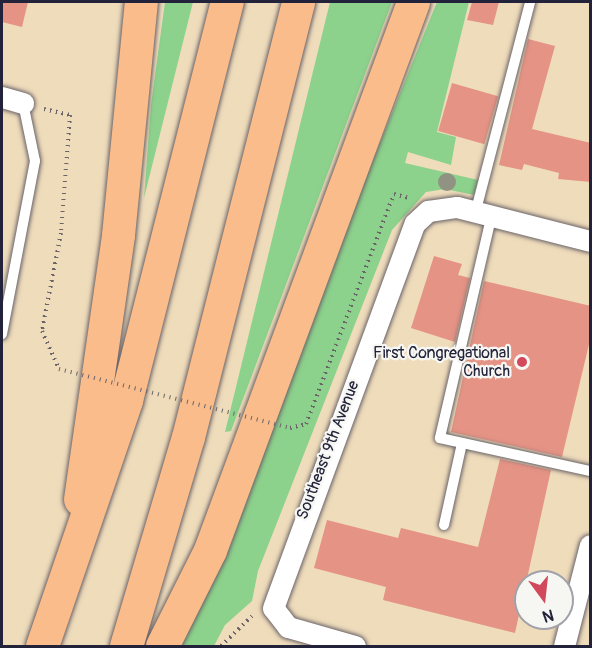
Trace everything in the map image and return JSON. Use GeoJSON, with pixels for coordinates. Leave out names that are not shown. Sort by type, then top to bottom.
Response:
{"type":"FeatureCollection","features":[{"type":"Feature","properties":{"kind":"highway"},"geometry":{"type":"LineString","coordinates":[[75,554],[85,435],[118,235],[141,2]]}},
{"type":"Feature","properties":{"kind":"highway"},"geometry":{"type":"LineString","coordinates":[[42,646],[126,400],[227,2]]}},
{"type":"Feature","properties":{"kind":"highway"},"geometry":{"type":"LineString","coordinates":[[126,646],[188,437],[298,2]]}},
{"type":"Feature","properties":{"kind":"highway"},"geometry":{"type":"LineString","coordinates":[[162,646],[210,550],[413,2]]}},
{"type":"Feature","properties":{"kind":"street"},"geometry":{"type":"LineString","coordinates":[[2,97],[23,103]]}},
{"type":"Feature","properties":{"kind":"street"},"geometry":{"type":"LineString","coordinates":[[445,206],[484,212],[591,241]]}},
{"type":"Feature","properties":{"kind":"street","name":"Southeast 9th Avenue"},"geometry":{"type":"LineString","coordinates":[[355,646],[288,627],[273,608],[281,575],[400,257],[415,224],[428,211],[445,206]]}},
{"type":"Feature","properties":{"kind":"street"},"geometry":{"type":"LineString","coordinates":[[564,646],[591,545]]}},
{"type":"Feature","properties":{"kind":"lane"},"geometry":{"type":"LineString","coordinates":[[530,2],[484,212],[440,438],[591,471]]}},
{"type":"Feature","properties":{"kind":"lane"},"geometry":{"type":"LineString","coordinates":[[2,334],[7,283],[35,161],[23,103]]}},
{"type":"Feature","properties":{"kind":"lane"},"geometry":{"type":"LineString","coordinates":[[444,525],[462,443]]}},
{"type":"Feature","properties":{"kind":"path"},"geometry":{"type":"LineString","coordinates":[[23,103],[70,115],[61,233],[42,331],[59,369],[290,428],[306,424],[394,194],[445,206]]}},
{"type":"Feature","properties":{"kind":"path"},"geometry":{"type":"LineString","coordinates":[[221,646],[243,620],[257,615]]}},
{"type":"Feature","properties":{"kind":"green space"},"geometry":{"type":"Polygon","coordinates":[[[165,2],[193,2],[144,198],[151,105],[165,2]]]}},
{"type":"Feature","properties":{"kind":"green space"},"geometry":{"type":"Polygon","coordinates":[[[330,2],[392,2],[231,431],[225,432],[330,2]]]}},
{"type":"Feature","properties":{"kind":"green space"},"geometry":{"type":"Polygon","coordinates":[[[437,2],[469,2],[437,132],[456,137],[451,165],[408,152],[405,163],[478,180],[474,195],[445,189],[426,192],[392,230],[258,571],[252,601],[225,625],[214,646],[176,646],[437,2]]]}},
{"type":"Feature","properties":{"kind":"building"},"geometry":{"type":"Polygon","coordinates":[[[2,2],[28,2],[22,27],[2,22],[2,2]]]}},
{"type":"Feature","properties":{"kind":"building"},"geometry":{"type":"Polygon","coordinates":[[[472,2],[499,2],[493,25],[467,20],[472,2]]]}},
{"type":"Feature","properties":{"kind":"building"},"geometry":{"type":"Polygon","coordinates":[[[528,39],[555,46],[532,129],[591,143],[591,182],[558,179],[559,173],[524,164],[522,170],[499,165],[528,39]]]}},
{"type":"Feature","properties":{"kind":"building"},"geometry":{"type":"Polygon","coordinates":[[[452,83],[498,96],[484,144],[438,131],[452,83]]]}},
{"type":"Feature","properties":{"kind":"building"},"geometry":{"type":"Polygon","coordinates":[[[434,256],[462,264],[458,275],[470,278],[455,342],[411,328],[434,256]]]}},
{"type":"Feature","properties":{"kind":"building","name":"First Congregational Church"},"geometry":{"type":"Polygon","coordinates":[[[484,281],[591,306],[591,336],[562,457],[451,432],[484,281]]]}},
{"type":"Feature","properties":{"kind":"building"},"geometry":{"type":"Polygon","coordinates":[[[500,459],[551,470],[529,570],[514,570],[515,633],[383,600],[386,587],[314,568],[327,520],[398,538],[401,528],[478,547],[500,459]]]}},
{"type":"Feature","properties":{"kind":"place","name":"First Congregational Church"},"geometry":{"type":"Point","coordinates":[522,362]}}]}
